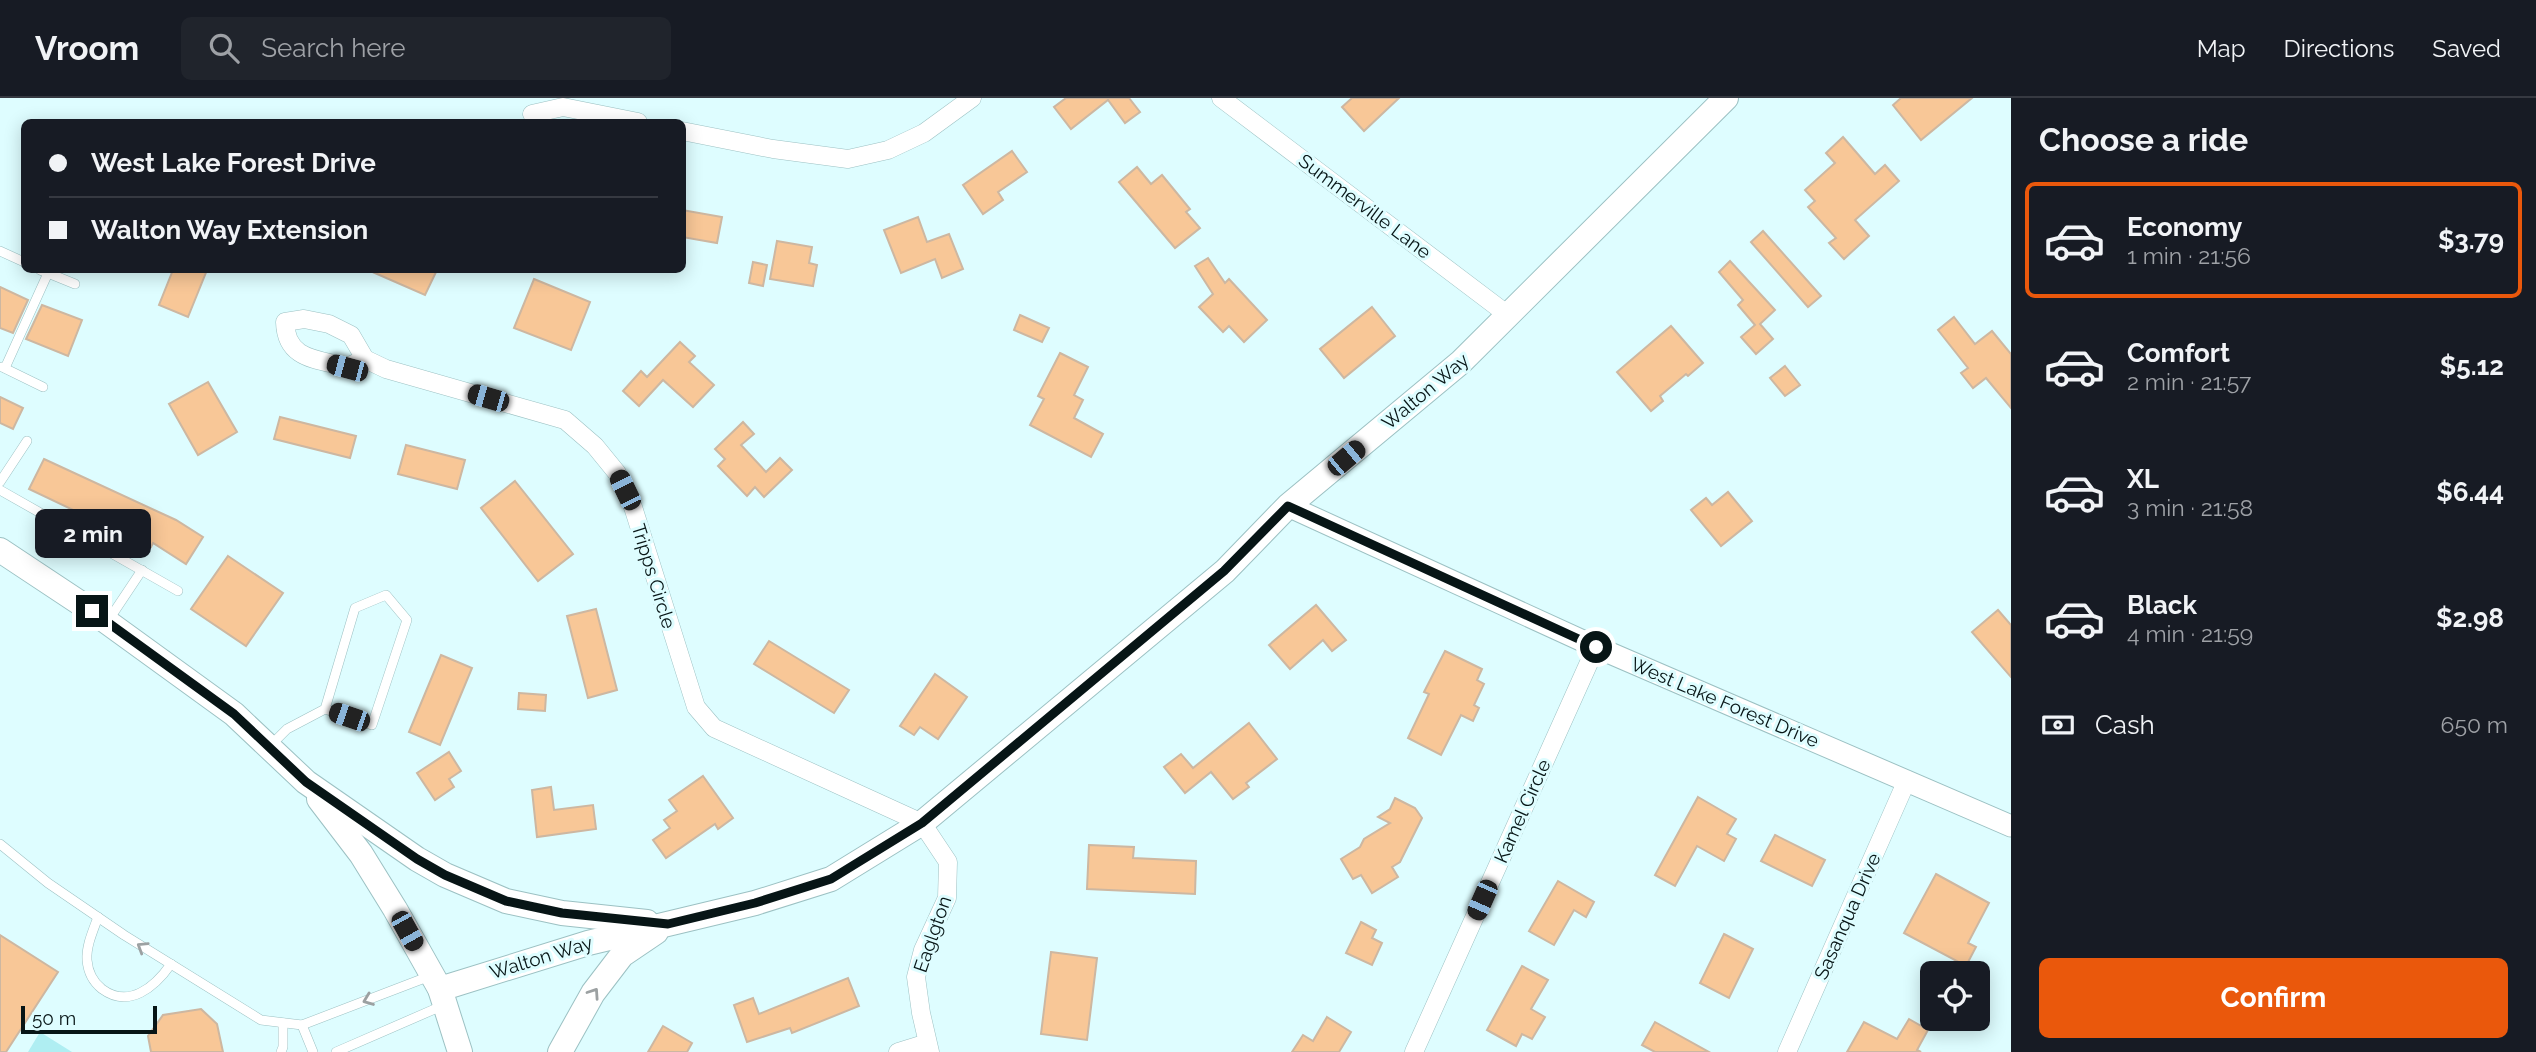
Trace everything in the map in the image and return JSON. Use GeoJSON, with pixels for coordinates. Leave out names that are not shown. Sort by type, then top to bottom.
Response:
{"type":"FeatureCollection","features":[{"type":"Feature","properties":{"kind":"main road","name":"Walton Way"},"geometry":{"type":"LineString","coordinates":[[439,990],[562,950],[755,903],[831,879],[922,823],[1224,571],[1288,506],[1461,362],[1726,98]]}},
{"type":"Feature","properties":{"kind":"main road"},"geometry":{"type":"LineString","coordinates":[[0,550],[107,622],[234,714],[306,782],[417,859],[445,875],[506,901],[562,913],[668,924]]}},
{"type":"Feature","properties":{"kind":"main road"},"geometry":{"type":"LineString","coordinates":[[306,782],[360,854],[395,909],[439,990],[460,1052]]}},
{"type":"Feature","properties":{"kind":"main road"},"geometry":{"type":"LineString","coordinates":[[560,1052],[593,993],[622,956],[668,924]]}},
{"type":"Feature","properties":{"kind":"street"},"geometry":{"type":"LineString","coordinates":[[686,132],[773,149],[848,159],[888,150],[924,133],[972,98]]}},
{"type":"Feature","properties":{"kind":"street","name":"Summerville Lane"},"geometry":{"type":"LineString","coordinates":[[1222,98],[1508,315]]}},
{"type":"Feature","properties":{"kind":"street"},"geometry":{"type":"LineString","coordinates":[[532,114],[563,107],[623,119]]}},
{"type":"Feature","properties":{"kind":"street","name":"Tripps Circle"},"geometry":{"type":"LineString","coordinates":[[365,359],[386,369],[565,420],[595,446],[617,473],[633,507],[696,707],[714,728],[922,823]]}},
{"type":"Feature","properties":{"kind":"street","name":"West Lake Forest Drive"},"geometry":{"type":"LineString","coordinates":[[1288,506],[1596,647],[2011,826]]}},
{"type":"Feature","properties":{"kind":"street","name":"Kamel Circle"},"geometry":{"type":"LineString","coordinates":[[1414,1052],[1596,647]]}},
{"type":"Feature","properties":{"kind":"street","name":"Sasanqua Drive"},"geometry":{"type":"LineString","coordinates":[[1787,1052],[1907,780]]}},
{"type":"Feature","properties":{"kind":"street","name":"Eaglgton"},"geometry":{"type":"LineString","coordinates":[[922,823],[948,862],[947,898],[923,950],[916,976],[928,1048]]}},
{"type":"Feature","properties":{"kind":"street"},"geometry":{"type":"LineString","coordinates":[[898,1052],[928,1048]]}},
{"type":"Feature","properties":{"kind":"lane"},"geometry":{"type":"LineString","coordinates":[[0,251],[21,261]]}},
{"type":"Feature","properties":{"kind":"lane"},"geometry":{"type":"LineString","coordinates":[[43,273],[2,367],[43,387]]}},
{"type":"Feature","properties":{"kind":"lane"},"geometry":{"type":"LineString","coordinates":[[49,273],[75,284]]}},
{"type":"Feature","properties":{"kind":"lane"},"geometry":{"type":"LineString","coordinates":[[0,482],[3,471],[27,441]]}},
{"type":"Feature","properties":{"kind":"lane"},"geometry":{"type":"LineString","coordinates":[[0,490],[178,591]]}},
{"type":"Feature","properties":{"kind":"lane"},"geometry":{"type":"LineString","coordinates":[[107,622],[142,570]]}},
{"type":"Feature","properties":{"kind":"lane"},"geometry":{"type":"LineString","coordinates":[[268,747],[287,729],[325,709],[355,608],[386,595],[407,620],[372,725],[325,709]]}},
{"type":"Feature","properties":{"kind":"lane"},"geometry":{"type":"LineString","coordinates":[[0,844],[48,883],[98,918],[261,1020],[302,1025],[439,990]]}},
{"type":"Feature","properties":{"kind":"lane"},"geometry":{"type":"LineString","coordinates":[[98,918],[91,934],[87,959],[95,982],[106,991],[119,998],[133,996],[160,980],[171,964]]}},
{"type":"Feature","properties":{"kind":"lane"},"geometry":{"type":"LineString","coordinates":[[336,1052],[439,990]]}},
{"type":"Feature","properties":{"kind":"lane"},"geometry":{"type":"LineString","coordinates":[[281,1052],[283,1023]]}},
{"type":"Feature","properties":{"kind":"lane"},"geometry":{"type":"LineString","coordinates":[[302,1025],[313,1052]]}},
{"type":"Feature","properties":{"kind":"shaded area"},"geometry":{"type":"Polygon","coordinates":[[[40,1032],[72,1052],[28,1052],[40,1032]]]}},
{"type":"Feature","properties":{"kind":"building"},"geometry":{"type":"Polygon","coordinates":[[[1066,98],[1129,98],[1140,112],[1125,123],[1108,100],[1071,129],[1054,107],[1066,98]]]}},
{"type":"Feature","properties":{"kind":"building"},"geometry":{"type":"Polygon","coordinates":[[[1352,98],[1399,98],[1364,131],[1342,107],[1352,98]]]}},
{"type":"Feature","properties":{"kind":"building"},"geometry":{"type":"Polygon","coordinates":[[[1901,98],[1972,98],[1921,140],[1893,105],[1901,98]]]}},
{"type":"Feature","properties":{"kind":"building"},"geometry":{"type":"Polygon","coordinates":[[[1843,137],[1875,174],[1885,165],[1899,181],[1855,220],[1869,236],[1844,259],[1829,243],[1836,238],[1808,207],[1815,201],[1805,190],[1835,163],[1826,153],[1843,137]]]}},
{"type":"Feature","properties":{"kind":"building"},"geometry":{"type":"Polygon","coordinates":[[[1012,151],[1027,172],[998,192],[1003,200],[983,214],[963,185],[1012,151]]]}},
{"type":"Feature","properties":{"kind":"building"},"geometry":{"type":"Polygon","coordinates":[[[1137,167],[1151,184],[1162,175],[1190,209],[1186,212],[1200,228],[1175,248],[1119,182],[1137,167]]]}},
{"type":"Feature","properties":{"kind":"building"},"geometry":{"type":"Polygon","coordinates":[[[686,211],[722,217],[717,243],[686,238],[686,211]]]}},
{"type":"Feature","properties":{"kind":"building"},"geometry":{"type":"Polygon","coordinates":[[[918,217],[927,242],[949,234],[963,269],[942,278],[935,259],[901,273],[884,230],[918,217]]]}},
{"type":"Feature","properties":{"kind":"building"},"geometry":{"type":"Polygon","coordinates":[[[1763,231],[1821,296],[1808,307],[1751,242],[1763,231]]]}},
{"type":"Feature","properties":{"kind":"building"},"geometry":{"type":"Polygon","coordinates":[[[777,241],[812,247],[809,263],[817,265],[813,286],[770,279],[777,241]]]}},
{"type":"Feature","properties":{"kind":"building"},"geometry":{"type":"Polygon","coordinates":[[[1208,258],[1225,283],[1229,279],[1267,320],[1244,342],[1229,326],[1223,332],[1199,307],[1213,294],[1195,266],[1208,258]]]}},
{"type":"Feature","properties":{"kind":"building"},"geometry":{"type":"Polygon","coordinates":[[[1730,261],[1775,310],[1760,324],[1773,339],[1756,354],[1741,337],[1755,325],[1738,305],[1743,300],[1719,272],[1730,261]]]}},
{"type":"Feature","properties":{"kind":"building"},"geometry":{"type":"Polygon","coordinates":[[[753,262],[767,265],[763,286],[749,283],[753,262]]]}},
{"type":"Feature","properties":{"kind":"building"},"geometry":{"type":"Polygon","coordinates":[[[172,273],[206,273],[188,317],[159,305],[172,273]]]}},
{"type":"Feature","properties":{"kind":"building"},"geometry":{"type":"Polygon","coordinates":[[[375,273],[436,273],[425,295],[375,273]]]}},
{"type":"Feature","properties":{"kind":"building"},"geometry":{"type":"Polygon","coordinates":[[[534,279],[590,302],[571,350],[514,328],[534,279]]]}},
{"type":"Feature","properties":{"kind":"building"},"geometry":{"type":"Polygon","coordinates":[[[0,287],[28,300],[13,333],[0,328],[0,287]]]}},
{"type":"Feature","properties":{"kind":"building"},"geometry":{"type":"Polygon","coordinates":[[[42,305],[82,320],[68,356],[26,339],[42,305]]]}},
{"type":"Feature","properties":{"kind":"building"},"geometry":{"type":"Polygon","coordinates":[[[1372,307],[1395,336],[1344,378],[1320,349],[1372,307]]]}},
{"type":"Feature","properties":{"kind":"building"},"geometry":{"type":"Polygon","coordinates":[[[1020,315],[1049,328],[1042,342],[1014,330],[1020,315]]]}},
{"type":"Feature","properties":{"kind":"building"},"geometry":{"type":"Polygon","coordinates":[[[1954,317],[1975,344],[1992,331],[2011,354],[2011,408],[1986,378],[1973,388],[1961,373],[1968,368],[1938,330],[1954,317]]]}},
{"type":"Feature","properties":{"kind":"building"},"geometry":{"type":"Polygon","coordinates":[[[1671,326],[1703,363],[1660,396],[1663,401],[1651,411],[1617,372],[1671,326]]]}},
{"type":"Feature","properties":{"kind":"building"},"geometry":{"type":"Polygon","coordinates":[[[680,342],[695,356],[689,362],[714,385],[693,407],[663,380],[639,406],[623,391],[641,371],[647,377],[680,342]]]}},
{"type":"Feature","properties":{"kind":"building"},"geometry":{"type":"Polygon","coordinates":[[[1060,353],[1088,367],[1074,395],[1083,400],[1074,418],[1103,434],[1091,457],[1030,425],[1044,399],[1038,396],[1060,353]]]}},
{"type":"Feature","properties":{"kind":"building"},"geometry":{"type":"Polygon","coordinates":[[[1785,366],[1800,385],[1785,396],[1770,378],[1785,366]]]}},
{"type":"Feature","properties":{"kind":"building"},"geometry":{"type":"Polygon","coordinates":[[[208,382],[237,432],[198,455],[169,404],[208,382]]]}},
{"type":"Feature","properties":{"kind":"building"},"geometry":{"type":"Polygon","coordinates":[[[0,397],[23,408],[13,429],[0,423],[0,397]]]}},
{"type":"Feature","properties":{"kind":"building"},"geometry":{"type":"Polygon","coordinates":[[[280,417],[356,436],[350,458],[274,439],[280,417]]]}},
{"type":"Feature","properties":{"kind":"building"},"geometry":{"type":"Polygon","coordinates":[[[743,422],[754,434],[741,445],[766,472],[780,458],[792,470],[764,497],[755,487],[747,496],[718,466],[725,459],[715,449],[743,422]]]}},
{"type":"Feature","properties":{"kind":"building"},"geometry":{"type":"Polygon","coordinates":[[[406,445],[465,460],[457,489],[398,474],[406,445]]]}},
{"type":"Feature","properties":{"kind":"building"},"geometry":{"type":"Polygon","coordinates":[[[44,459],[176,520],[203,537],[186,564],[153,543],[151,547],[29,489],[44,459]]]}},
{"type":"Feature","properties":{"kind":"building"},"geometry":{"type":"Polygon","coordinates":[[[515,481],[573,554],[538,581],[481,508],[515,481]]]}},
{"type":"Feature","properties":{"kind":"building"},"geometry":{"type":"Polygon","coordinates":[[[1728,492],[1752,521],[1721,546],[1691,510],[1706,498],[1712,505],[1728,492]]]}},
{"type":"Feature","properties":{"kind":"building"},"geometry":{"type":"Polygon","coordinates":[[[228,556],[283,593],[246,646],[191,609],[228,556]]]}},
{"type":"Feature","properties":{"kind":"building"},"geometry":{"type":"Polygon","coordinates":[[[1316,605],[1346,640],[1332,651],[1323,640],[1290,669],[1269,645],[1316,605]]]}},
{"type":"Feature","properties":{"kind":"building"},"geometry":{"type":"Polygon","coordinates":[[[596,609],[617,690],[588,698],[567,616],[596,609]]]}},
{"type":"Feature","properties":{"kind":"building"},"geometry":{"type":"Polygon","coordinates":[[[1998,610],[2011,625],[2011,677],[1972,632],[1998,610]]]}},
{"type":"Feature","properties":{"kind":"building"},"geometry":{"type":"Polygon","coordinates":[[[769,641],[849,690],[834,713],[754,664],[769,641]]]}},
{"type":"Feature","properties":{"kind":"building"},"geometry":{"type":"Polygon","coordinates":[[[1445,651],[1482,669],[1477,680],[1484,684],[1474,705],[1479,708],[1473,721],[1461,715],[1441,755],[1408,738],[1429,694],[1424,692],[1445,651]]]}},
{"type":"Feature","properties":{"kind":"building"},"geometry":{"type":"Polygon","coordinates":[[[441,655],[472,668],[440,745],[409,732],[441,655]]]}},
{"type":"Feature","properties":{"kind":"building"},"geometry":{"type":"Polygon","coordinates":[[[935,674],[967,697],[938,739],[920,727],[914,735],[900,726],[935,674]]]}},
{"type":"Feature","properties":{"kind":"building"},"geometry":{"type":"Polygon","coordinates":[[[519,693],[546,695],[545,711],[518,709],[519,693]]]}},
{"type":"Feature","properties":{"kind":"building"},"geometry":{"type":"Polygon","coordinates":[[[1249,723],[1277,759],[1246,783],[1249,787],[1233,799],[1211,772],[1185,793],[1164,767],[1181,754],[1193,768],[1249,723]]]}},
{"type":"Feature","properties":{"kind":"building"},"geometry":{"type":"Polygon","coordinates":[[[449,752],[461,771],[449,779],[454,787],[435,800],[417,773],[449,752]]]}},
{"type":"Feature","properties":{"kind":"building"},"geometry":{"type":"Polygon","coordinates":[[[703,776],[733,818],[718,829],[715,824],[666,858],[653,840],[670,828],[664,820],[677,811],[669,800],[703,776]]]}},
{"type":"Feature","properties":{"kind":"building"},"geometry":{"type":"Polygon","coordinates":[[[551,787],[554,810],[593,805],[596,829],[537,837],[532,790],[551,787]]]}},
{"type":"Feature","properties":{"kind":"building"},"geometry":{"type":"Polygon","coordinates":[[[1698,797],[1736,819],[1727,834],[1736,839],[1724,861],[1697,846],[1675,886],[1655,875],[1698,797]]]}},
{"type":"Feature","properties":{"kind":"building"},"geometry":{"type":"Polygon","coordinates":[[[1395,798],[1415,808],[1422,818],[1400,862],[1392,867],[1398,877],[1372,893],[1361,875],[1353,879],[1341,859],[1360,847],[1364,839],[1390,823],[1378,817],[1390,809],[1395,798]]]}},
{"type":"Feature","properties":{"kind":"building"},"geometry":{"type":"Polygon","coordinates":[[[1775,835],[1825,860],[1812,886],[1761,861],[1775,835]]]}},
{"type":"Feature","properties":{"kind":"building"},"geometry":{"type":"Polygon","coordinates":[[[1089,845],[1134,847],[1133,858],[1196,861],[1195,894],[1087,889],[1089,845]]]}},
{"type":"Feature","properties":{"kind":"building"},"geometry":{"type":"Polygon","coordinates":[[[1936,874],[1989,903],[1968,943],[1976,947],[1969,961],[1957,961],[1904,933],[1936,874]]]}},
{"type":"Feature","properties":{"kind":"building"},"geometry":{"type":"Polygon","coordinates":[[[1558,881],[1594,902],[1586,917],[1574,910],[1554,945],[1529,931],[1558,881]]]}},
{"type":"Feature","properties":{"kind":"building"},"geometry":{"type":"Polygon","coordinates":[[[1361,922],[1376,930],[1372,938],[1382,943],[1372,965],[1346,953],[1361,922]]]}},
{"type":"Feature","properties":{"kind":"building"},"geometry":{"type":"Polygon","coordinates":[[[1724,934],[1753,949],[1729,998],[1700,983],[1724,934]]]}},
{"type":"Feature","properties":{"kind":"building"},"geometry":{"type":"Polygon","coordinates":[[[0,935],[58,972],[6,1052],[0,1052],[0,935]]]}},
{"type":"Feature","properties":{"kind":"building"},"geometry":{"type":"Polygon","coordinates":[[[1051,952],[1097,958],[1087,1040],[1041,1034],[1051,952]]]}},
{"type":"Feature","properties":{"kind":"building"},"geometry":{"type":"Polygon","coordinates":[[[1522,966],[1548,980],[1531,1009],[1545,1017],[1532,1039],[1522,1034],[1516,1046],[1487,1030],[1522,966]]]}},
{"type":"Feature","properties":{"kind":"building"},"geometry":{"type":"Polygon","coordinates":[[[848,978],[859,1006],[792,1033],[790,1028],[747,1042],[734,1005],[753,998],[759,1014],[848,978]]]}},
{"type":"Feature","properties":{"kind":"building"},"geometry":{"type":"Polygon","coordinates":[[[201,1009],[217,1024],[223,1052],[151,1052],[148,1036],[163,1015],[201,1009]]]}},
{"type":"Feature","properties":{"kind":"building"},"geometry":{"type":"Polygon","coordinates":[[[1327,1017],[1351,1032],[1339,1052],[1292,1052],[1303,1035],[1313,1041],[1327,1017]]]}},
{"type":"Feature","properties":{"kind":"building"},"geometry":{"type":"Polygon","coordinates":[[[1909,1019],[1920,1025],[1920,1031],[1927,1031],[1917,1050],[1921,1052],[1847,1052],[1864,1022],[1897,1039],[1909,1019]]]}},
{"type":"Feature","properties":{"kind":"building"},"geometry":{"type":"Polygon","coordinates":[[[1655,1022],[1709,1052],[1655,1052],[1642,1045],[1655,1022]]]}},
{"type":"Feature","properties":{"kind":"building"},"geometry":{"type":"Polygon","coordinates":[[[663,1026],[692,1043],[687,1052],[648,1052],[663,1026]]]}},
{"type":"Feature","properties":{"kind":"route"},"geometry":{"type":"LineString","coordinates":[[92,611],[234,714],[306,782],[417,859],[445,875],[506,901],[562,913],[668,924],[755,903],[831,879],[922,823],[1224,571],[1288,506],[1596,647]]}}]}
